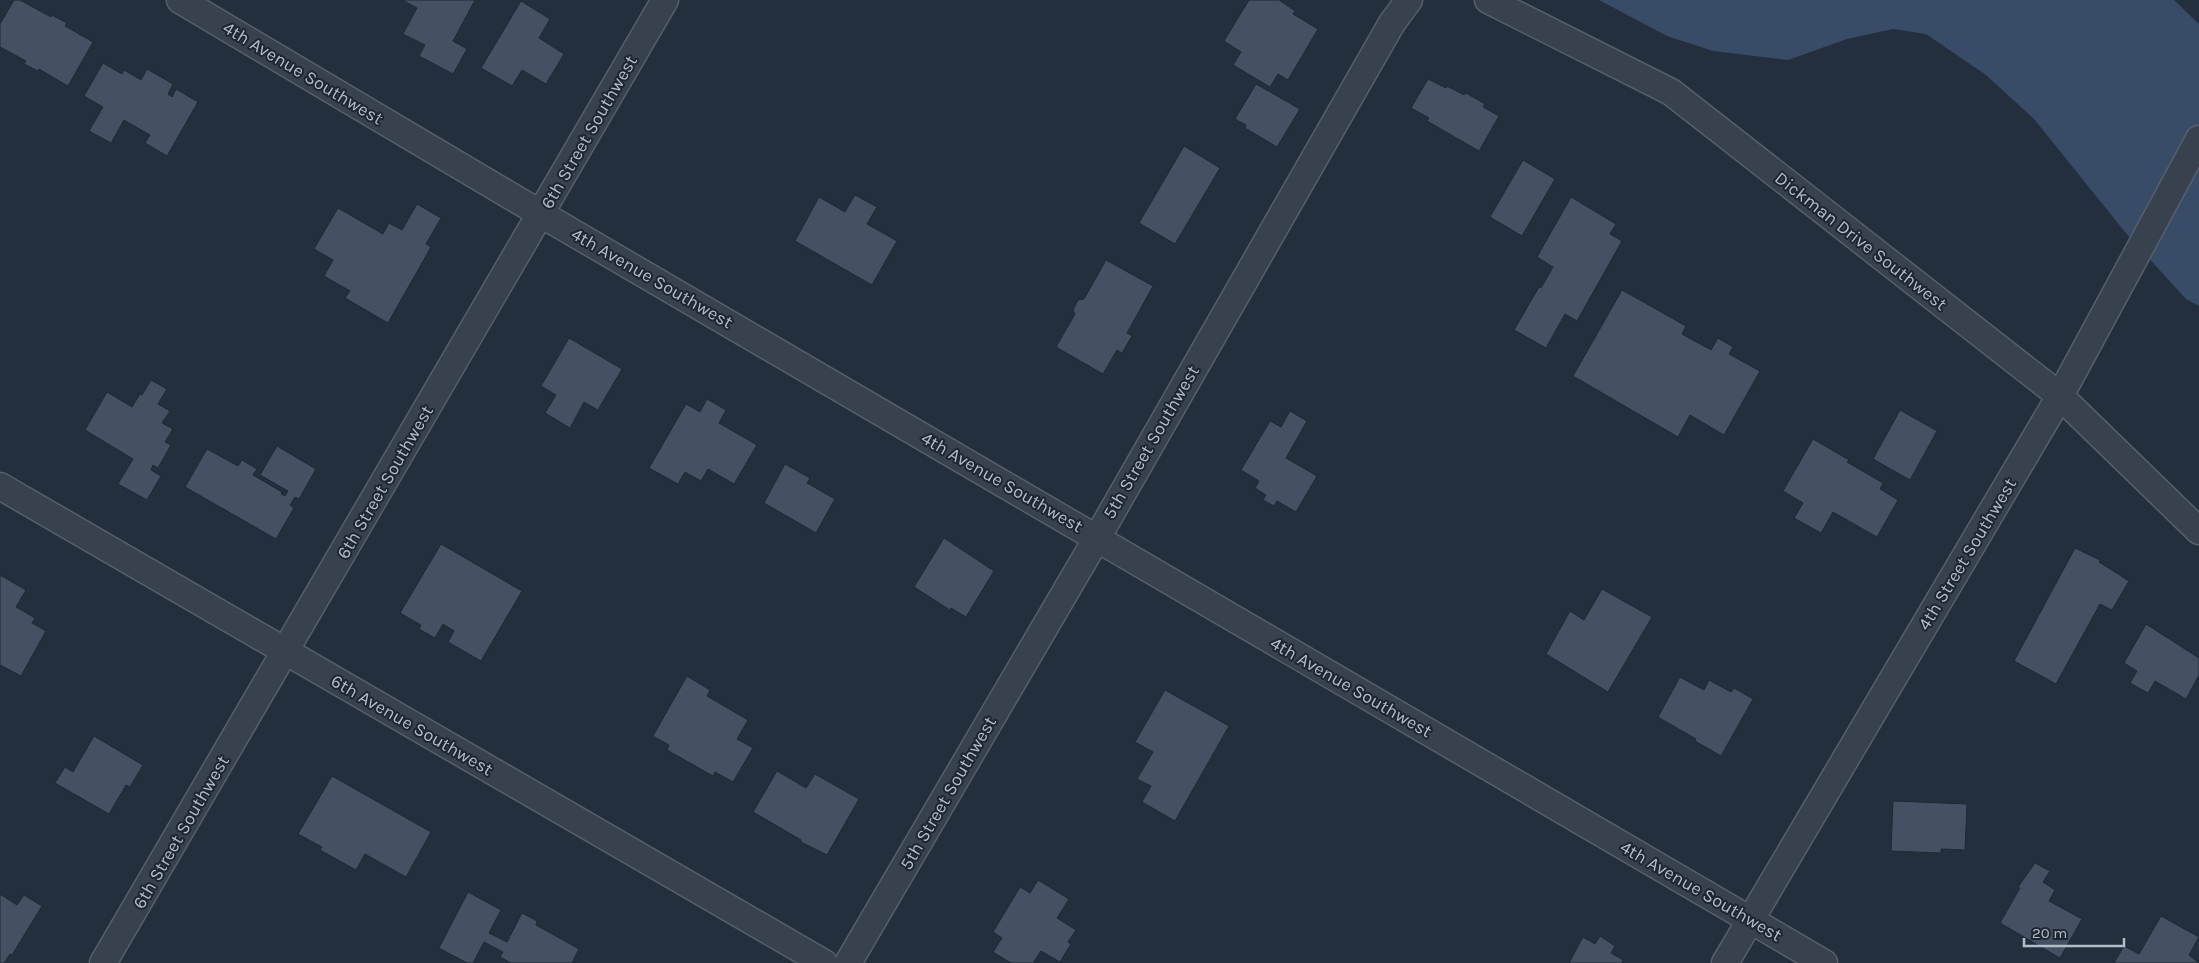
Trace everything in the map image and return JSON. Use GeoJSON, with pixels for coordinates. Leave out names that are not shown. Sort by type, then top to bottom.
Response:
{"type":"FeatureCollection","features":[{"type":"Feature","properties":{"kind":"street","name":"4th Avenue Southwest"},"geometry":{"type":"LineString","coordinates":[[180,0],[541,214],[1824,963]]}},
{"type":"Feature","properties":{"kind":"street","name":"6th Street Southwest"},"geometry":{"type":"LineString","coordinates":[[103,963],[665,0]]}},
{"type":"Feature","properties":{"kind":"street","name":"5th Street Southwest"},"geometry":{"type":"LineString","coordinates":[[848,963],[1097,538],[1392,23],[1409,0]]}},
{"type":"Feature","properties":{"kind":"street","name":"Dickman Drive Southwest"},"geometry":{"type":"LineString","coordinates":[[1488,0],[1670,92],[2060,396],[2199,531]]}},
{"type":"Feature","properties":{"kind":"street","name":"4th Street Southwest"},"geometry":{"type":"LineString","coordinates":[[1725,963],[2060,396],[2199,139]]}},
{"type":"Feature","properties":{"kind":"street","name":"6th Avenue Southwest"},"geometry":{"type":"LineString","coordinates":[[0,486],[824,963]]}},
{"type":"Feature","properties":{"kind":"water"},"geometry":{"type":"Polygon","coordinates":[[[1599,0],[2174,0],[2199,24],[2199,306],[2186,299],[2125,232],[2034,119],[1986,75],[1926,34],[1893,29],[1847,39],[1788,60],[1713,51],[1667,36],[1599,0]]]}},
{"type":"Feature","properties":{"kind":"building"},"geometry":{"type":"Polygon","coordinates":[[[14,0],[20,0],[51,17],[52,15],[67,23],[65,26],[93,42],[68,86],[39,69],[38,71],[24,64],[26,61],[0,47],[0,24],[14,0]]]}},
{"type":"Feature","properties":{"kind":"building"},"geometry":{"type":"Polygon","coordinates":[[[402,0],[475,0],[453,41],[467,49],[453,74],[419,56],[425,45],[403,34],[417,8],[402,0]]]}},
{"type":"Feature","properties":{"kind":"building"},"geometry":{"type":"Polygon","coordinates":[[[1249,0],[1279,0],[1295,11],[1293,14],[1318,29],[1288,80],[1278,74],[1270,87],[1233,65],[1241,52],[1224,41],[1249,0]]]}},
{"type":"Feature","properties":{"kind":"building"},"geometry":{"type":"Polygon","coordinates":[[[521,1],[550,19],[539,38],[564,54],[546,84],[522,70],[512,86],[481,68],[521,1]]]}},
{"type":"Feature","properties":{"kind":"building"},"geometry":{"type":"Polygon","coordinates":[[[103,63],[122,74],[124,70],[141,80],[147,69],[173,84],[168,94],[172,97],[176,89],[198,102],[167,156],[145,143],[150,135],[124,120],[111,143],[89,131],[103,107],[84,96],[103,63]]]}},
{"type":"Feature","properties":{"kind":"building"},"geometry":{"type":"Polygon","coordinates":[[[1428,79],[1464,95],[1466,93],[1485,104],[1483,107],[1499,116],[1479,151],[1427,121],[1429,118],[1411,108],[1428,79]]]}},
{"type":"Feature","properties":{"kind":"building"},"geometry":{"type":"Polygon","coordinates":[[[1256,84],[1300,109],[1277,147],[1245,128],[1246,125],[1235,119],[1256,84]]]}},
{"type":"Feature","properties":{"kind":"building"},"geometry":{"type":"Polygon","coordinates":[[[1184,146],[1220,168],[1175,244],[1139,223],[1184,146]]]}},
{"type":"Feature","properties":{"kind":"building"},"geometry":{"type":"Polygon","coordinates":[[[1523,160],[1555,179],[1522,236],[1490,217],[1523,160]]]}},
{"type":"Feature","properties":{"kind":"building"},"geometry":{"type":"Polygon","coordinates":[[[855,195],[877,207],[867,224],[897,241],[872,285],[795,241],[819,197],[845,212],[855,195]]]}},
{"type":"Feature","properties":{"kind":"building"},"geometry":{"type":"Polygon","coordinates":[[[1571,197],[1616,224],[1610,234],[1622,241],[1577,321],[1565,314],[1546,348],[1514,330],[1553,267],[1537,257],[1571,197]]]}},
{"type":"Feature","properties":{"kind":"building"},"geometry":{"type":"Polygon","coordinates":[[[417,204],[441,218],[426,244],[431,247],[388,323],[345,298],[350,291],[324,276],[333,260],[314,249],[338,208],[383,234],[389,223],[402,230],[417,204]]]}},
{"type":"Feature","properties":{"kind":"building"},"geometry":{"type":"Polygon","coordinates":[[[1106,260],[1153,286],[1127,333],[1132,336],[1122,353],[1117,350],[1103,374],[1056,347],[1075,314],[1073,310],[1078,300],[1084,299],[1106,260]]]}},
{"type":"Feature","properties":{"kind":"building"},"geometry":{"type":"Polygon","coordinates":[[[1622,290],[1686,326],[1682,334],[1711,350],[1718,338],[1733,347],[1729,354],[1760,371],[1724,435],[1690,415],[1678,437],[1573,376],[1622,290]]]}},
{"type":"Feature","properties":{"kind":"building"},"geometry":{"type":"Polygon","coordinates":[[[569,338],[622,369],[598,410],[584,402],[570,428],[545,413],[556,395],[541,386],[569,338]]]}},
{"type":"Feature","properties":{"kind":"building"},"geometry":{"type":"Polygon","coordinates":[[[151,380],[167,389],[158,404],[170,411],[162,423],[173,429],[165,442],[171,445],[158,468],[153,465],[151,470],[161,476],[147,500],[118,484],[133,459],[85,430],[107,392],[132,407],[151,380]]]}},
{"type":"Feature","properties":{"kind":"building"},"geometry":{"type":"Polygon","coordinates":[[[707,399],[726,410],[719,423],[757,445],[734,484],[708,469],[701,481],[685,472],[678,484],[649,468],[686,404],[700,412],[707,399]]]}},
{"type":"Feature","properties":{"kind":"building"},"geometry":{"type":"Polygon","coordinates":[[[1900,410],[1937,431],[1910,480],[1873,459],[1900,410]]]}},
{"type":"Feature","properties":{"kind":"building"},"geometry":{"type":"Polygon","coordinates":[[[1290,411],[1307,421],[1286,458],[1317,476],[1296,512],[1277,501],[1274,506],[1263,500],[1266,495],[1255,488],[1259,481],[1241,470],[1270,421],[1281,427],[1290,411]]]}},
{"type":"Feature","properties":{"kind":"building"},"geometry":{"type":"Polygon","coordinates":[[[1813,439],[1883,483],[1880,489],[1898,500],[1877,537],[1833,512],[1821,533],[1794,518],[1803,503],[1783,491],[1813,439]]]}},
{"type":"Feature","properties":{"kind":"building"},"geometry":{"type":"Polygon","coordinates":[[[277,446],[316,469],[299,499],[295,497],[290,505],[294,508],[276,539],[185,487],[207,449],[238,466],[242,460],[257,469],[253,475],[282,492],[281,494],[285,496],[288,491],[260,475],[277,446]]]}},
{"type":"Feature","properties":{"kind":"building"},"geometry":{"type":"Polygon","coordinates":[[[785,464],[810,478],[807,483],[835,499],[816,533],[764,503],[785,464]]]}},
{"type":"Feature","properties":{"kind":"building"},"geometry":{"type":"Polygon","coordinates":[[[944,538],[994,571],[966,617],[951,608],[950,610],[914,587],[944,538]]]}},
{"type":"Feature","properties":{"kind":"building"},"geometry":{"type":"Polygon","coordinates":[[[441,544],[522,591],[481,661],[448,642],[454,631],[443,624],[435,638],[419,629],[421,625],[400,613],[441,544]]]}},
{"type":"Feature","properties":{"kind":"building"},"geometry":{"type":"Polygon","coordinates":[[[2075,548],[2100,560],[2099,562],[2129,581],[2112,610],[2100,604],[2056,684],[2014,661],[2075,548]]]}},
{"type":"Feature","properties":{"kind":"building"},"geometry":{"type":"Polygon","coordinates":[[[0,575],[26,590],[16,607],[35,618],[32,623],[46,631],[21,676],[0,665],[0,575]]]}},
{"type":"Feature","properties":{"kind":"building"},"geometry":{"type":"Polygon","coordinates":[[[1602,589],[1652,617],[1608,692],[1546,654],[1570,611],[1584,620],[1602,589]]]}},
{"type":"Feature","properties":{"kind":"building"},"geometry":{"type":"Polygon","coordinates":[[[2146,624],[2199,658],[2199,675],[2186,699],[2155,681],[2148,693],[2130,683],[2137,671],[2124,663],[2146,624]]]}},
{"type":"Feature","properties":{"kind":"building"},"geometry":{"type":"Polygon","coordinates":[[[687,676],[710,690],[707,696],[748,720],[737,739],[753,748],[733,782],[715,772],[713,776],[667,750],[669,745],[653,736],[687,676]]]}},
{"type":"Feature","properties":{"kind":"building"},"geometry":{"type":"Polygon","coordinates":[[[1680,677],[1704,690],[1709,680],[1731,692],[1734,688],[1753,699],[1721,756],[1658,717],[1680,677]]]}},
{"type":"Feature","properties":{"kind":"building"},"geometry":{"type":"Polygon","coordinates":[[[1165,690],[1229,726],[1175,821],[1142,802],[1151,786],[1137,779],[1153,752],[1135,742],[1165,690]]]}},
{"type":"Feature","properties":{"kind":"building"},"geometry":{"type":"Polygon","coordinates":[[[94,736],[143,765],[130,787],[126,785],[109,814],[55,783],[65,767],[73,772],[94,736]]]}},
{"type":"Feature","properties":{"kind":"building"},"geometry":{"type":"Polygon","coordinates":[[[777,771],[806,788],[815,774],[859,799],[827,855],[801,842],[801,840],[753,812],[777,771]]]}},
{"type":"Feature","properties":{"kind":"building"},"geometry":{"type":"Polygon","coordinates":[[[332,776],[431,832],[406,877],[365,854],[356,870],[320,850],[322,847],[298,834],[332,776]]]}},
{"type":"Feature","properties":{"kind":"building"},"geometry":{"type":"Polygon","coordinates":[[[1893,801],[1967,804],[1965,850],[1941,849],[1941,853],[1891,851],[1893,801]]]}},
{"type":"Feature","properties":{"kind":"building"},"geometry":{"type":"Polygon","coordinates":[[[2035,863],[2050,871],[2043,882],[2055,890],[2049,901],[2082,919],[2060,958],[2000,923],[2020,888],[2018,887],[2035,863]]]}},
{"type":"Feature","properties":{"kind":"building"},"geometry":{"type":"Polygon","coordinates":[[[1038,880],[1069,899],[1057,918],[1076,930],[1068,942],[1071,944],[1060,962],[1041,951],[1033,963],[1011,963],[993,952],[1002,938],[993,932],[1020,887],[1030,893],[1038,880]]]}},
{"type":"Feature","properties":{"kind":"building"},"geometry":{"type":"Polygon","coordinates":[[[468,892],[501,910],[489,933],[507,942],[522,913],[537,921],[536,925],[579,949],[572,963],[511,963],[500,957],[503,952],[484,942],[473,963],[467,963],[439,948],[468,892]]]}},
{"type":"Feature","properties":{"kind":"building"},"geometry":{"type":"Polygon","coordinates":[[[0,894],[17,905],[24,895],[42,906],[12,955],[10,954],[4,963],[0,963],[0,894]]]}},
{"type":"Feature","properties":{"kind":"building"},"geometry":{"type":"Polygon","coordinates":[[[2161,916],[2199,937],[2189,955],[2199,963],[2114,963],[2124,946],[2139,954],[2161,916]]]}},
{"type":"Feature","properties":{"kind":"building"},"geometry":{"type":"Polygon","coordinates":[[[1600,936],[1615,946],[1611,953],[1623,960],[1622,963],[1569,963],[1583,937],[1595,944],[1600,936]]]}}]}
